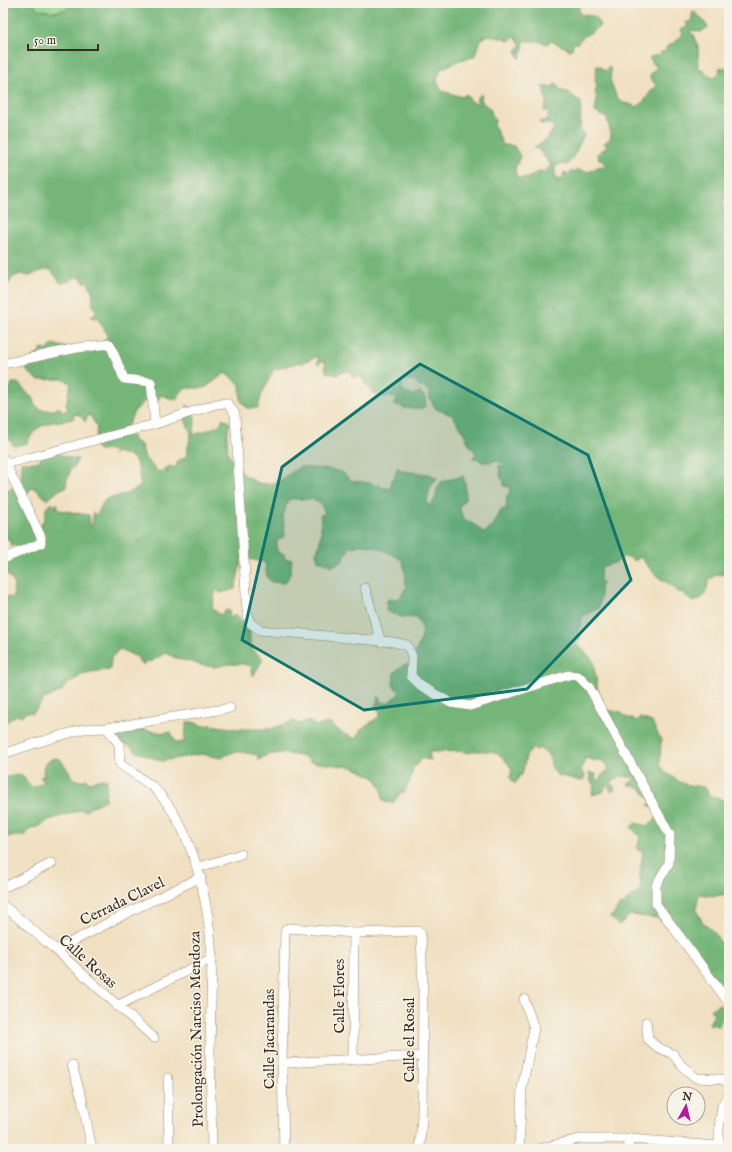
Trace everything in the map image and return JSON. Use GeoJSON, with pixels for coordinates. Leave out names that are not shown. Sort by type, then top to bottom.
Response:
{"type":"FeatureCollection","features":[{"type":"Feature","properties":{"kind":"street"},"geometry":{"type":"LineString","coordinates":[[3,364],[77,348],[110,344],[124,379],[150,382],[155,424]]}},
{"type":"Feature","properties":{"kind":"street"},"geometry":{"type":"LineString","coordinates":[[3,559],[41,543],[41,537],[5,461],[155,424],[216,404],[227,403],[235,414],[247,610],[250,623],[260,630],[393,642],[407,645],[412,656],[411,676],[421,686],[451,703],[470,706],[568,675],[578,676],[589,687],[670,835],[669,863],[656,885],[656,904],[729,1003],[729,1028]]}},
{"type":"Feature","properties":{"kind":"street"},"geometry":{"type":"LineString","coordinates":[[365,588],[381,642]]}},
{"type":"Feature","properties":{"kind":"street"},"geometry":{"type":"LineString","coordinates":[[3,754],[82,729],[107,728],[230,708]]}},
{"type":"Feature","properties":{"kind":"street","name":"Prolongación Narciso Mendoza"},"geometry":{"type":"LineString","coordinates":[[107,728],[119,744],[120,764],[152,787],[170,807],[183,831],[201,878],[212,958],[210,1052],[212,1149]]}},
{"type":"Feature","properties":{"kind":"street"},"geometry":{"type":"LineString","coordinates":[[197,868],[242,854]]}},
{"type":"Feature","properties":{"kind":"street"},"geometry":{"type":"LineString","coordinates":[[3,888],[52,863]]}},
{"type":"Feature","properties":{"kind":"street","name":"Cerrada Clavel"},"geometry":{"type":"LineString","coordinates":[[56,950],[133,910],[201,878]]}},
{"type":"Feature","properties":{"kind":"street","name":"Calle Rosas"},"geometry":{"type":"LineString","coordinates":[[3,905],[56,950],[154,1038]]}},
{"type":"Feature","properties":{"kind":"street","name":"Calle Jacarandas"},"geometry":{"type":"LineString","coordinates":[[284,1149],[282,1064],[286,929],[354,932]]}},
{"type":"Feature","properties":{"kind":"street","name":"Calle el Rosal"},"geometry":{"type":"LineString","coordinates":[[354,932],[417,930],[420,932],[423,989],[422,1114],[420,1149]]}},
{"type":"Feature","properties":{"kind":"street","name":"Calle Flores"},"geometry":{"type":"LineString","coordinates":[[353,1060],[354,932]]}},
{"type":"Feature","properties":{"kind":"street"},"geometry":{"type":"LineString","coordinates":[[117,1006],[212,958]]}},
{"type":"Feature","properties":{"kind":"street"},"geometry":{"type":"LineString","coordinates":[[519,1149],[522,1088],[534,1028],[524,999]]}},
{"type":"Feature","properties":{"kind":"street"},"geometry":{"type":"LineString","coordinates":[[646,1022],[648,1039],[656,1047],[673,1054],[681,1065],[696,1078],[721,1080],[729,1083]]}},
{"type":"Feature","properties":{"kind":"street"},"geometry":{"type":"LineString","coordinates":[[282,1064],[422,1056]]}},
{"type":"Feature","properties":{"kind":"street"},"geometry":{"type":"LineString","coordinates":[[72,1065],[82,1099],[92,1149]]}},
{"type":"Feature","properties":{"kind":"street"},"geometry":{"type":"LineString","coordinates":[[168,1078],[169,1149]]}},
{"type":"Feature","properties":{"kind":"street"},"geometry":{"type":"LineString","coordinates":[[538,1149],[579,1139],[630,1138],[723,1147],[718,1128],[722,1106],[729,1093]]}},
{"type":"Feature","properties":{"kind":"street"},"geometry":{"type":"LineString","coordinates":[[628,1149],[630,1138]]}},
{"type":"Feature","properties":{"kind":"highlighted area"},"geometry":{"type":"Polygon","coordinates":[[[420,364],[588,455],[631,580],[527,689],[364,710],[242,640],[282,467],[420,364]]]}},
{"type":"Feature","properties":{"kind":"green space"},"geometry":{"type":"Polygon","coordinates":[[[3,3],[112,3],[3,20],[3,3]]]}},
{"type":"Feature","properties":{"kind":"green space"},"geometry":{"type":"Polygon","coordinates":[[[33,3],[37,9],[54,12],[67,9],[72,3],[589,3],[589,5],[579,5],[579,13],[584,16],[584,14],[596,17],[600,26],[582,38],[577,44],[574,42],[572,49],[568,50],[567,48],[551,41],[547,44],[537,41],[527,41],[525,39],[520,59],[516,51],[521,45],[515,37],[508,41],[506,38],[499,38],[489,35],[481,39],[474,57],[460,60],[441,69],[437,80],[442,91],[462,97],[466,94],[470,101],[479,105],[476,99],[481,94],[482,102],[490,109],[495,121],[494,125],[503,145],[514,146],[520,156],[515,169],[517,178],[528,178],[540,171],[544,172],[551,166],[540,151],[534,147],[547,139],[554,128],[550,124],[542,124],[539,122],[548,120],[549,111],[544,111],[547,100],[544,92],[547,90],[541,87],[552,87],[556,83],[560,90],[569,93],[581,102],[580,129],[584,135],[567,165],[559,164],[555,168],[555,177],[562,181],[564,172],[569,174],[571,171],[574,172],[576,170],[588,172],[598,167],[608,165],[599,159],[597,154],[607,147],[604,143],[610,139],[611,135],[607,118],[595,112],[597,98],[595,93],[597,85],[595,80],[597,66],[605,71],[609,67],[611,70],[610,80],[617,98],[623,103],[637,107],[645,100],[656,85],[650,78],[651,73],[657,68],[649,58],[656,55],[659,56],[661,52],[666,51],[666,47],[672,44],[683,34],[681,29],[689,26],[685,23],[691,21],[693,11],[708,27],[701,32],[691,30],[690,32],[694,35],[698,47],[698,67],[708,75],[715,77],[719,74],[720,67],[729,69],[729,194],[723,205],[729,219],[729,579],[727,575],[717,574],[709,581],[705,593],[700,600],[692,602],[682,592],[678,592],[674,587],[657,576],[640,557],[635,561],[629,557],[623,557],[617,562],[601,567],[600,579],[603,583],[600,587],[601,596],[599,608],[583,616],[578,631],[581,639],[576,643],[594,663],[600,702],[603,710],[621,712],[626,717],[637,721],[640,718],[652,722],[661,740],[660,765],[667,774],[685,784],[705,787],[710,796],[717,797],[729,804],[729,894],[714,896],[699,894],[696,910],[703,923],[715,933],[723,948],[725,963],[729,964],[729,1009],[727,1012],[721,1013],[724,1018],[721,1020],[719,1026],[709,1024],[714,1014],[710,1010],[719,1004],[722,1007],[726,1003],[704,965],[702,955],[691,948],[658,918],[630,915],[619,925],[610,917],[614,914],[620,904],[624,905],[627,900],[638,893],[641,887],[640,875],[643,851],[637,850],[640,837],[631,827],[636,823],[647,826],[657,818],[658,809],[648,805],[653,802],[641,789],[628,784],[637,778],[620,776],[611,781],[615,790],[611,791],[607,784],[603,792],[592,795],[594,785],[590,780],[589,773],[596,774],[595,778],[598,781],[604,773],[609,770],[606,763],[585,758],[581,771],[585,775],[584,779],[581,781],[557,775],[552,768],[549,755],[539,748],[537,750],[533,748],[526,756],[522,775],[519,776],[515,784],[510,777],[512,769],[498,754],[490,751],[472,751],[470,753],[455,751],[430,752],[429,755],[431,760],[421,758],[418,764],[413,767],[411,780],[405,792],[401,792],[393,803],[385,802],[383,800],[381,787],[375,778],[353,767],[310,762],[307,758],[281,754],[269,755],[258,761],[258,755],[239,752],[231,753],[222,758],[201,754],[162,761],[137,752],[129,745],[123,745],[116,733],[126,727],[164,733],[171,732],[176,743],[184,742],[187,722],[193,722],[203,726],[210,725],[238,729],[270,729],[294,721],[299,724],[308,721],[316,726],[329,723],[342,733],[356,739],[361,729],[379,717],[380,712],[375,706],[379,696],[380,702],[388,703],[400,693],[393,686],[394,673],[403,665],[414,664],[414,657],[422,636],[421,625],[417,618],[401,617],[386,611],[387,600],[400,598],[407,586],[405,583],[406,578],[403,561],[383,550],[366,545],[349,548],[343,561],[332,566],[318,560],[316,553],[321,534],[320,515],[325,514],[321,504],[313,499],[288,499],[283,516],[285,536],[277,541],[277,552],[284,554],[285,559],[292,559],[290,574],[285,583],[271,582],[267,577],[265,562],[242,558],[235,589],[220,593],[216,589],[212,608],[220,615],[229,610],[230,619],[235,614],[250,630],[252,647],[263,659],[253,676],[251,671],[252,666],[242,664],[228,664],[215,667],[200,665],[181,660],[165,653],[151,662],[147,661],[143,665],[138,661],[139,658],[120,649],[111,658],[110,670],[90,672],[80,676],[65,686],[62,691],[45,698],[33,713],[26,712],[21,716],[17,715],[3,724],[3,599],[8,597],[13,598],[14,583],[7,574],[6,566],[3,561],[15,553],[16,545],[12,547],[8,538],[3,539],[3,496],[7,493],[8,489],[15,487],[16,492],[24,488],[21,478],[21,462],[37,462],[47,451],[78,459],[74,467],[70,469],[66,487],[59,490],[47,500],[36,489],[31,488],[28,493],[23,493],[30,502],[29,516],[32,529],[42,525],[45,518],[46,508],[52,503],[55,507],[57,503],[59,510],[89,515],[90,525],[92,526],[93,512],[96,515],[105,500],[126,494],[141,486],[138,468],[134,458],[117,452],[113,455],[114,451],[104,449],[100,452],[95,446],[97,427],[89,414],[85,422],[80,415],[73,414],[74,418],[45,424],[36,430],[27,443],[14,446],[4,429],[6,415],[5,405],[8,403],[5,401],[12,383],[18,383],[34,399],[33,403],[41,410],[55,410],[58,407],[65,412],[68,408],[66,405],[71,383],[62,379],[38,380],[26,370],[32,357],[40,353],[41,348],[49,351],[49,348],[53,344],[63,347],[98,350],[108,335],[98,319],[91,317],[96,314],[96,310],[93,303],[92,290],[86,280],[84,283],[82,278],[72,277],[71,281],[61,283],[50,269],[29,276],[20,274],[13,277],[4,291],[3,314],[3,4],[33,3]],[[318,356],[302,364],[300,362],[273,370],[262,394],[258,408],[247,408],[241,401],[240,384],[225,373],[205,388],[184,388],[176,400],[161,395],[158,400],[151,395],[134,412],[126,429],[133,437],[133,440],[141,445],[145,458],[157,471],[168,472],[163,469],[170,466],[175,468],[178,461],[186,457],[191,433],[185,419],[187,405],[193,411],[195,418],[193,435],[220,425],[223,418],[230,423],[227,435],[228,454],[242,473],[256,482],[263,484],[280,481],[299,467],[327,469],[342,472],[352,481],[371,483],[376,486],[379,484],[382,489],[384,487],[390,489],[398,467],[401,471],[429,474],[437,478],[431,486],[428,495],[427,502],[430,506],[436,498],[437,488],[441,482],[463,476],[466,498],[459,507],[463,518],[484,533],[493,526],[501,510],[506,509],[507,495],[509,495],[510,487],[504,486],[499,465],[503,466],[505,464],[495,460],[492,462],[482,462],[477,458],[472,458],[476,454],[474,449],[469,444],[452,415],[436,409],[430,399],[429,392],[424,387],[419,387],[415,380],[404,381],[402,388],[405,393],[413,395],[420,392],[426,399],[425,406],[422,409],[404,408],[398,405],[393,405],[398,398],[386,397],[373,393],[361,377],[358,376],[353,378],[349,371],[341,372],[337,375],[326,372],[325,361],[318,364],[318,356]]]}},
{"type":"Feature","properties":{"kind":"green space"},"geometry":{"type":"Polygon","coordinates":[[[53,758],[60,759],[75,780],[82,781],[86,779],[89,783],[101,779],[107,780],[105,800],[86,811],[81,810],[49,820],[40,826],[31,828],[25,836],[11,836],[3,838],[3,776],[8,777],[21,774],[32,788],[44,782],[40,777],[44,776],[44,765],[53,758]]]}}]}
